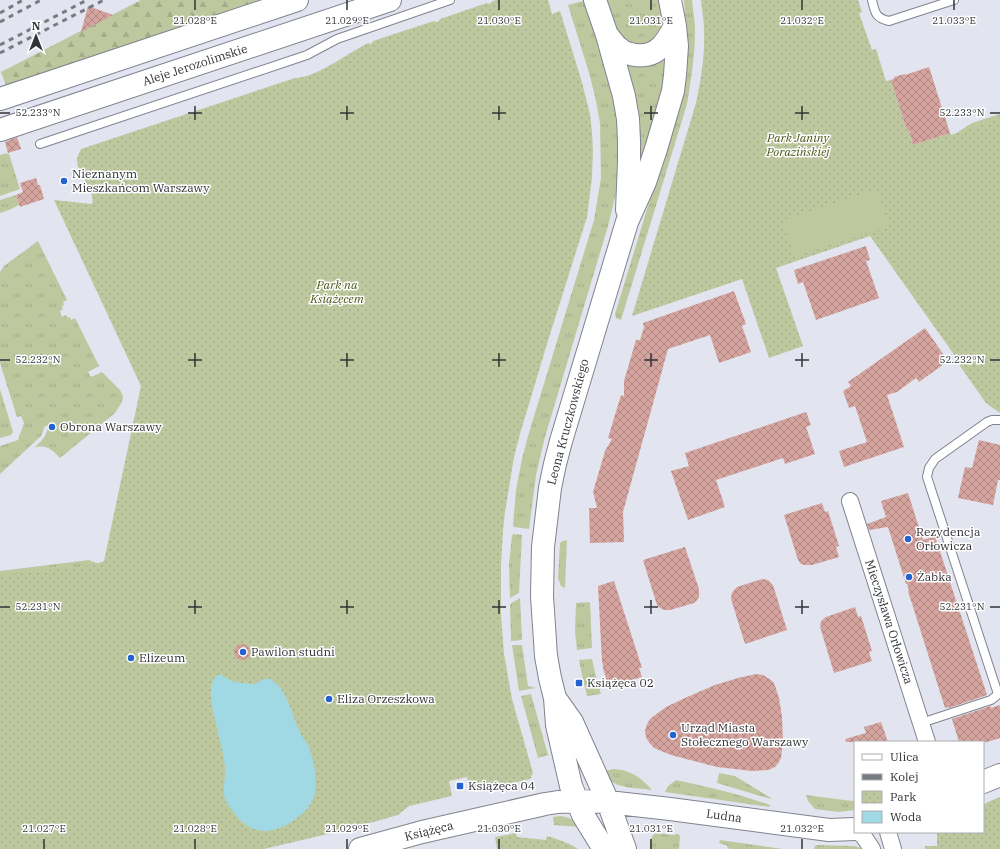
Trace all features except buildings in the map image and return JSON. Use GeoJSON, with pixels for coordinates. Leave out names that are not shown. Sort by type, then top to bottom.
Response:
{"type":"FeatureCollection","features":[{"type":"Feature","properties":{"kind":"street"},"geometry":{"type":"LineString","coordinates":[[2,99],[297,0]]}},
{"type":"Feature","properties":{"kind":"street","name":"Aleje Jerozolimskie"},"geometry":{"type":"LineString","coordinates":[[7,128],[390,0]]}},
{"type":"Feature","properties":{"kind":"street","name":"Leona Kruczkowskiego"},"geometry":{"type":"LineString","coordinates":[[595,0],[608,35],[624,96],[628,119],[629,162],[627,222]]}},
{"type":"Feature","properties":{"kind":"street","name":"Leona Kruczkowskiego"},"geometry":{"type":"LineString","coordinates":[[593,801],[571,786],[557,725],[555,698],[546,656],[542,596],[543,547],[554,464],[627,222],[645,182],[671,97],[677,46],[670,0]]}},
{"type":"Feature","properties":{"kind":"street"},"geometry":{"type":"LineString","coordinates":[[608,35],[620,50],[629,54],[645,55],[653,53],[666,42],[675,26]]}},
{"type":"Feature","properties":{"kind":"street","name":"Mieczysława Orłowicza"},"geometry":{"type":"LineString","coordinates":[[850,501],[927,741]]}},
{"type":"Feature","properties":{"kind":"street","name":"Leona Kruczkowskiego"},"geometry":{"type":"LineString","coordinates":[[555,698],[572,722],[593,801]]}},
{"type":"Feature","properties":{"kind":"street"},"geometry":{"type":"LineString","coordinates":[[984,782],[1000,775]]}},
{"type":"Feature","properties":{"kind":"street"},"geometry":{"type":"LineString","coordinates":[[604,849],[583,815],[593,801],[625,849]]}},
{"type":"Feature","properties":{"kind":"street","name":"Ludna"},"geometry":{"type":"LineString","coordinates":[[593,801],[670,809],[829,830],[854,829]]}},
{"type":"Feature","properties":{"kind":"street","name":"Książęca"},"geometry":{"type":"LineString","coordinates":[[360,849],[422,832],[545,804],[593,801]]}},
{"type":"Feature","properties":{"kind":"street"},"geometry":{"type":"LineString","coordinates":[[860,833],[872,849]]}},
{"type":"Feature","properties":{"kind":"street"},"geometry":{"type":"LineString","coordinates":[[888,833],[893,849]]}},
{"type":"Feature","properties":{"kind":"lane"},"geometry":{"type":"LineString","coordinates":[[40,144],[307,55],[337,38],[450,0]]}},
{"type":"Feature","properties":{"kind":"lane"},"geometry":{"type":"LineString","coordinates":[[872,0],[878,17],[882,20],[889,21],[954,0]]}},
{"type":"Feature","properties":{"kind":"lane"},"geometry":{"type":"LineString","coordinates":[[921,723],[991,700],[999,693],[927,476],[929,468],[935,459],[987,422],[992,420],[1000,420]]}},
{"type":"Feature","properties":{"kind":"green space"},"geometry":{"type":"Polygon","coordinates":[[[141,0],[260,0],[6,85],[1,72],[141,0]]]}},
{"type":"Feature","properties":{"kind":"green space","name":"Park na Książęcem"},"geometry":{"type":"Polygon","coordinates":[[[496,0],[548,0],[552,14],[560,11],[590,114],[593,151],[592,177],[587,217],[520,434],[514,457],[503,530],[501,615],[504,654],[512,699],[533,773],[530,779],[470,792],[467,777],[449,781],[452,796],[409,806],[398,815],[377,821],[264,849],[0,849],[0,576],[93,565],[104,561],[141,386],[54,200],[92,204],[93,199],[77,161],[81,149],[295,78],[312,74],[322,70],[368,43],[370,44],[373,41],[434,21],[438,22],[440,19],[487,3],[489,4],[496,0]]]}},
{"type":"Feature","properties":{"kind":"green space"},"geometry":{"type":"Polygon","coordinates":[[[605,0],[661,0],[665,22],[657,41],[635,47],[618,37],[605,0]]]}},
{"type":"Feature","properties":{"kind":"green space"},"geometry":{"type":"Polygon","coordinates":[[[684,0],[692,0],[695,27],[694,59],[687,104],[621,320],[616,318],[615,314],[673,124],[687,43],[684,0]]]}},
{"type":"Feature","properties":{"kind":"green space","name":"Park Janiny Porazińskiej"},"geometry":{"type":"Polygon","coordinates":[[[701,0],[858,0],[862,12],[859,13],[872,50],[876,49],[886,81],[891,80],[913,145],[950,133],[951,135],[1000,118],[1000,413],[986,403],[960,366],[960,363],[870,236],[776,268],[803,346],[769,358],[742,279],[632,316],[696,103],[704,49],[704,27],[701,0]]]}},
{"type":"Feature","properties":{"kind":"green space"},"geometry":{"type":"Polygon","coordinates":[[[583,1],[588,9],[614,89],[620,148],[617,189],[608,226],[545,437],[536,475],[529,529],[514,527],[513,525],[516,490],[522,459],[594,220],[601,178],[600,123],[596,101],[590,76],[568,5],[583,1]]]}},
{"type":"Feature","properties":{"kind":"green space"},"geometry":{"type":"Polygon","coordinates":[[[666,53],[662,91],[640,169],[632,90],[626,60],[666,53]]]}},
{"type":"Feature","properties":{"kind":"green space"},"geometry":{"type":"Polygon","coordinates":[[[1000,114],[1000,126],[954,133],[972,123],[1000,114]]]}},
{"type":"Feature","properties":{"kind":"green space"},"geometry":{"type":"Polygon","coordinates":[[[7,153],[9,154],[20,189],[0,196],[0,155],[7,153]]]}},
{"type":"Feature","properties":{"kind":"green space"},"geometry":{"type":"Polygon","coordinates":[[[877,189],[889,226],[794,257],[782,220],[877,189]]]}},
{"type":"Feature","properties":{"kind":"green space"},"geometry":{"type":"Polygon","coordinates":[[[16,195],[19,205],[0,213],[0,200],[16,195]]]}},
{"type":"Feature","properties":{"kind":"green space"},"geometry":{"type":"Polygon","coordinates":[[[38,241],[67,300],[63,302],[63,309],[60,311],[62,317],[66,315],[68,318],[70,317],[71,320],[75,318],[99,366],[88,372],[91,377],[102,372],[120,390],[123,396],[122,402],[115,413],[60,458],[48,448],[34,448],[46,434],[48,427],[45,426],[41,436],[0,474],[0,446],[18,440],[24,423],[21,416],[17,417],[0,363],[0,272],[4,266],[38,241]]]}},
{"type":"Feature","properties":{"kind":"green space"},"geometry":{"type":"Polygon","coordinates":[[[0,389],[13,432],[11,435],[0,438],[0,389]]]}},
{"type":"Feature","properties":{"kind":"green space"},"geometry":{"type":"Polygon","coordinates":[[[513,534],[522,535],[519,593],[510,598],[509,564],[513,534]]]}},
{"type":"Feature","properties":{"kind":"green space"},"geometry":{"type":"Polygon","coordinates":[[[567,540],[565,588],[561,586],[558,578],[560,543],[567,540]]]}},
{"type":"Feature","properties":{"kind":"green space"},"geometry":{"type":"Polygon","coordinates":[[[89,560],[99,564],[0,597],[0,571],[89,560]]]}},
{"type":"Feature","properties":{"kind":"green space"},"geometry":{"type":"Polygon","coordinates":[[[520,598],[522,640],[511,641],[510,604],[520,598]]]}},
{"type":"Feature","properties":{"kind":"green space"},"geometry":{"type":"Polygon","coordinates":[[[590,602],[592,648],[577,650],[575,632],[576,603],[590,602]]]}},
{"type":"Feature","properties":{"kind":"green space"},"geometry":{"type":"Polygon","coordinates":[[[512,645],[522,645],[528,686],[536,688],[519,691],[512,645]]]}},
{"type":"Feature","properties":{"kind":"green space"},"geometry":{"type":"Polygon","coordinates":[[[592,659],[601,694],[587,696],[579,660],[592,659]]]}},
{"type":"Feature","properties":{"kind":"green space"},"geometry":{"type":"Polygon","coordinates":[[[531,694],[548,755],[538,758],[521,696],[531,694]]]}},
{"type":"Feature","properties":{"kind":"green space"},"geometry":{"type":"Polygon","coordinates":[[[613,769],[630,772],[652,790],[629,788],[617,785],[609,779],[605,771],[613,769]]]}},
{"type":"Feature","properties":{"kind":"green space"},"geometry":{"type":"Polygon","coordinates":[[[719,773],[735,776],[771,799],[717,783],[719,773]]]}},
{"type":"Feature","properties":{"kind":"green space"},"geometry":{"type":"Polygon","coordinates":[[[676,780],[747,797],[770,805],[770,807],[665,792],[668,786],[676,780]]]}},
{"type":"Feature","properties":{"kind":"green space"},"geometry":{"type":"Polygon","coordinates":[[[806,795],[854,800],[854,810],[839,812],[815,809],[808,801],[806,795]]]}},
{"type":"Feature","properties":{"kind":"green space"},"geometry":{"type":"Polygon","coordinates":[[[1000,797],[1000,849],[925,849],[925,846],[937,846],[937,833],[984,833],[984,804],[1000,797]]]}},
{"type":"Feature","properties":{"kind":"green space"},"geometry":{"type":"Polygon","coordinates":[[[560,816],[571,819],[580,827],[554,825],[553,817],[560,816]]]}},
{"type":"Feature","properties":{"kind":"green space"},"geometry":{"type":"Polygon","coordinates":[[[516,833],[517,837],[546,840],[547,836],[563,841],[578,849],[497,849],[495,837],[516,833]]]}},
{"type":"Feature","properties":{"kind":"green space"},"geometry":{"type":"Polygon","coordinates":[[[656,833],[678,834],[680,836],[679,849],[650,849],[651,838],[656,833]]]}},
{"type":"Feature","properties":{"kind":"green space"},"geometry":{"type":"Polygon","coordinates":[[[720,840],[783,849],[730,849],[727,848],[728,846],[719,843],[720,840]]]}},
{"type":"Feature","properties":{"kind":"green space"},"geometry":{"type":"Polygon","coordinates":[[[817,845],[853,846],[862,849],[814,849],[817,845]]]}},
{"type":"Feature","properties":{"kind":"water"},"geometry":{"type":"Polygon","coordinates":[[[220,674],[239,683],[253,684],[265,679],[270,679],[278,685],[286,697],[300,732],[308,745],[315,775],[316,788],[314,797],[304,812],[290,823],[282,827],[265,831],[249,827],[235,814],[225,799],[223,752],[213,712],[211,697],[212,683],[220,674]]]}},
{"type":"Feature","properties":{"kind":"railway"},"geometry":{"type":"LineString","coordinates":[[0,13],[23,0]]}},
{"type":"Feature","properties":{"kind":"railway"},"geometry":{"type":"LineString","coordinates":[[0,22],[41,0]]}},
{"type":"Feature","properties":{"kind":"railway"},"geometry":{"type":"LineString","coordinates":[[0,45],[87,0]]}},
{"type":"Feature","properties":{"kind":"railway"},"geometry":{"type":"LineString","coordinates":[[0,53],[104,0]]}},
{"type":"Feature","properties":{"kind":"place","name":"Nieznanym Mieszkańcom Warszawy"},"geometry":{"type":"Point","coordinates":[64,181]}},
{"type":"Feature","properties":{"kind":"place","name":"Obrona Warszawy"},"geometry":{"type":"Point","coordinates":[52,427]}},
{"type":"Feature","properties":{"kind":"place","name":"Rezydencja Orłowicza"},"geometry":{"type":"Point","coordinates":[908,539]}},
{"type":"Feature","properties":{"kind":"place","name":"Żabka"},"geometry":{"type":"Point","coordinates":[909,577]}},
{"type":"Feature","properties":{"kind":"place","name":"Pawilon studni"},"geometry":{"type":"Point","coordinates":[243,652]}},
{"type":"Feature","properties":{"kind":"place","name":"Elizeum"},"geometry":{"type":"Point","coordinates":[131,658]}},
{"type":"Feature","properties":{"kind":"place","name":"Książęca 02"},"geometry":{"type":"Point","coordinates":[579,683]}},
{"type":"Feature","properties":{"kind":"place","name":"Eliza Orzeszkowa"},"geometry":{"type":"Point","coordinates":[329,699]}},
{"type":"Feature","properties":{"kind":"place","name":"Urząd Miasta Stołecznego Warszawy"},"geometry":{"type":"Point","coordinates":[673,735]}},
{"type":"Feature","properties":{"kind":"place","name":"Książęca 04"},"geometry":{"type":"Point","coordinates":[460,786]}}]}
